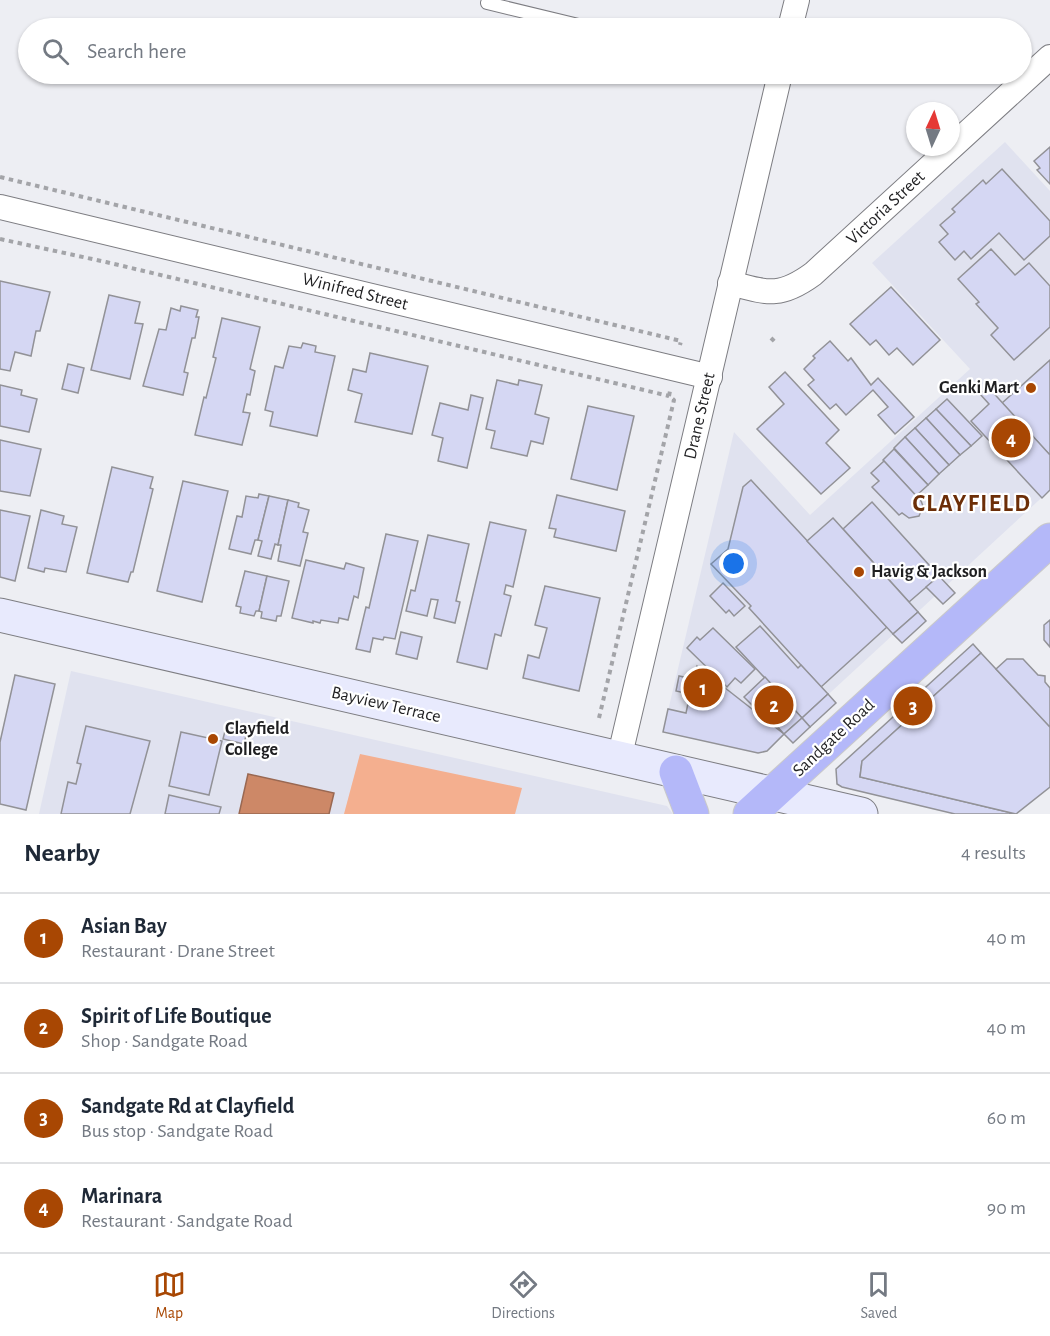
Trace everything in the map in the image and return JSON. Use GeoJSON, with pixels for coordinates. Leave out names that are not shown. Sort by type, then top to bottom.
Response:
{"type":"FeatureCollection","features":[{"type":"Feature","properties":{"kind":"highway","name":"Sandgate Road"},"geometry":{"type":"LineString","coordinates":[[762,804],[1050,540]]}},
{"type":"Feature","properties":{"kind":"highway"},"geometry":{"type":"LineString","coordinates":[[676,772],[692,814]]}},
{"type":"Feature","properties":{"kind":"street"},"geometry":{"type":"LineString","coordinates":[[792,18],[797,0]]}},
{"type":"Feature","properties":{"kind":"street","name":"Victoria Street"},"geometry":{"type":"LineString","coordinates":[[1032,74],[1050,57]]}},
{"type":"Feature","properties":{"kind":"street","name":"Drane Street"},"geometry":{"type":"LineString","coordinates":[[619,759],[777,84]]}},
{"type":"Feature","properties":{"kind":"street","name":"Victoria Street"},"geometry":{"type":"LineString","coordinates":[[730,284],[776,292],[797,286],[828,261],[1021,84]]}},
{"type":"Feature","properties":{"kind":"street","name":"Winifred Street"},"geometry":{"type":"LineString","coordinates":[[0,207],[710,377]]}},
{"type":"Feature","properties":{"kind":"street","name":"Bayview Terrace"},"geometry":{"type":"LineString","coordinates":[[0,615],[676,772],[762,804],[861,814]]}},
{"type":"Feature","properties":{"kind":"lane"},"geometry":{"type":"LineString","coordinates":[[487,3],[549,18]]}},
{"type":"Feature","properties":{"kind":"path"},"geometry":{"type":"LineString","coordinates":[[0,177],[681,341],[678,354]]}},
{"type":"Feature","properties":{"kind":"path"},"geometry":{"type":"LineString","coordinates":[[0,239],[106,262],[669,396],[674,400],[599,718]]}},
{"type":"Feature","properties":{"kind":"path"},"geometry":{"type":"LineString","coordinates":[[771,338],[776,343]]}},
{"type":"Feature","properties":{"kind":"path"},"geometry":{"type":"LineString","coordinates":[[669,396],[671,387]]}},
{"type":"Feature","properties":{"kind":"shaded area"},"geometry":{"type":"Polygon","coordinates":[[[1005,142],[1050,191],[1050,490],[767,751],[758,753],[663,732],[734,432],[810,515],[970,369],[872,263],[1005,142]]]}},
{"type":"Feature","properties":{"kind":"shaded area","name":"Clayfield College"},"geometry":{"type":"Polygon","coordinates":[[[71,671],[667,806],[673,814],[39,814],[71,671]]]}},
{"type":"Feature","properties":{"kind":"shaded area"},"geometry":{"type":"Polygon","coordinates":[[[360,754],[522,788],[515,814],[344,814],[360,754]]]}},
{"type":"Feature","properties":{"kind":"shaded area"},"geometry":{"type":"Polygon","coordinates":[[[248,774],[334,793],[329,814],[239,814],[248,774]]]}},
{"type":"Feature","properties":{"kind":"building"},"geometry":{"type":"Polygon","coordinates":[[[1050,147],[1050,184],[1037,170],[1040,168],[1034,161],[1050,147]]]}},
{"type":"Feature","properties":{"kind":"building"},"geometry":{"type":"Polygon","coordinates":[[[1002,169],[1050,221],[1050,236],[1024,260],[999,233],[971,259],[964,251],[955,260],[939,242],[948,234],[940,225],[955,212],[952,209],[983,180],[986,184],[1002,169]]]}},
{"type":"Feature","properties":{"kind":"building"},"geometry":{"type":"Polygon","coordinates":[[[991,249],[1015,275],[1029,263],[1050,286],[1050,327],[1014,360],[991,335],[998,328],[976,304],[979,302],[958,279],[991,249]]]}},
{"type":"Feature","properties":{"kind":"building"},"geometry":{"type":"Polygon","coordinates":[[[0,281],[50,292],[40,331],[36,331],[31,356],[15,352],[10,371],[0,369],[0,281]]]}},
{"type":"Feature","properties":{"kind":"building"},"geometry":{"type":"Polygon","coordinates":[[[891,287],[940,340],[913,365],[897,348],[889,355],[876,340],[870,345],[850,324],[891,287]]]}},
{"type":"Feature","properties":{"kind":"building"},"geometry":{"type":"Polygon","coordinates":[[[109,295],[140,302],[135,323],[143,324],[130,379],[91,370],[109,295]]]}},
{"type":"Feature","properties":{"kind":"building"},"geometry":{"type":"Polygon","coordinates":[[[181,306],[198,310],[196,317],[199,317],[184,372],[188,373],[183,395],[143,386],[159,329],[166,330],[171,308],[180,311],[181,306]]]}},
{"type":"Feature","properties":{"kind":"building"},"geometry":{"type":"Polygon","coordinates":[[[222,318],[260,327],[250,369],[255,371],[250,395],[247,394],[243,412],[250,413],[242,445],[195,435],[216,358],[213,357],[222,318]]]}},
{"type":"Feature","properties":{"kind":"building"},"geometry":{"type":"Polygon","coordinates":[[[830,341],[848,361],[851,358],[871,385],[878,378],[914,417],[895,434],[878,415],[888,407],[873,390],[846,415],[836,404],[830,409],[808,385],[814,380],[804,369],[815,358],[813,356],[830,341]]]}},
{"type":"Feature","properties":{"kind":"building"},"geometry":{"type":"Polygon","coordinates":[[[303,343],[316,346],[315,352],[335,356],[317,436],[270,426],[273,412],[265,410],[275,366],[283,368],[289,346],[301,348],[303,343]]]}},
{"type":"Feature","properties":{"kind":"building"},"geometry":{"type":"Polygon","coordinates":[[[370,353],[428,366],[412,434],[355,422],[362,394],[348,390],[353,369],[366,372],[370,353]]]}},
{"type":"Feature","properties":{"kind":"building"},"geometry":{"type":"Polygon","coordinates":[[[1050,360],[1050,455],[1002,403],[1050,360]]]}},
{"type":"Feature","properties":{"kind":"building"},"geometry":{"type":"Polygon","coordinates":[[[68,364],[84,368],[78,393],[62,389],[68,364]]]}},
{"type":"Feature","properties":{"kind":"building"},"geometry":{"type":"Polygon","coordinates":[[[785,372],[839,430],[826,443],[850,468],[821,494],[757,429],[784,404],[769,387],[785,372]]]}},
{"type":"Feature","properties":{"kind":"building"},"geometry":{"type":"Polygon","coordinates":[[[497,380],[518,385],[519,380],[542,385],[535,414],[549,418],[543,444],[531,441],[527,456],[491,448],[495,431],[486,429],[497,380]]]}},
{"type":"Feature","properties":{"kind":"building"},"geometry":{"type":"Polygon","coordinates":[[[0,385],[22,390],[21,395],[37,399],[29,432],[0,426],[0,385]]]}},
{"type":"Feature","properties":{"kind":"building"},"geometry":{"type":"Polygon","coordinates":[[[988,387],[1050,455],[1050,490],[1042,498],[971,421],[989,404],[980,394],[988,387]]]}},
{"type":"Feature","properties":{"kind":"building"},"geometry":{"type":"Polygon","coordinates":[[[471,395],[483,398],[467,468],[438,461],[443,438],[432,435],[440,403],[468,410],[471,395]]]}},
{"type":"Feature","properties":{"kind":"building"},"geometry":{"type":"Polygon","coordinates":[[[947,399],[982,436],[971,446],[936,409],[947,399]]]}},
{"type":"Feature","properties":{"kind":"building"},"geometry":{"type":"Polygon","coordinates":[[[588,406],[634,416],[617,490],[571,479],[588,406]]]}},
{"type":"Feature","properties":{"kind":"building"},"geometry":{"type":"Polygon","coordinates":[[[936,409],[971,446],[960,455],[926,418],[936,409]]]}},
{"type":"Feature","properties":{"kind":"building"},"geometry":{"type":"Polygon","coordinates":[[[926,418],[960,455],[949,465],[915,428],[926,418]]]}},
{"type":"Feature","properties":{"kind":"building"},"geometry":{"type":"Polygon","coordinates":[[[915,428],[949,465],[939,474],[905,437],[915,428]]]}},
{"type":"Feature","properties":{"kind":"building"},"geometry":{"type":"Polygon","coordinates":[[[905,437],[939,474],[928,485],[894,448],[905,437]]]}},
{"type":"Feature","properties":{"kind":"building"},"geometry":{"type":"Polygon","coordinates":[[[0,440],[41,449],[30,496],[0,491],[0,440]]]}},
{"type":"Feature","properties":{"kind":"building"},"geometry":{"type":"Polygon","coordinates":[[[894,449],[928,485],[916,496],[883,460],[894,449]]]}},
{"type":"Feature","properties":{"kind":"building"},"geometry":{"type":"Polygon","coordinates":[[[884,461],[921,501],[923,506],[919,516],[909,518],[902,513],[899,515],[872,487],[879,481],[871,473],[884,461]]]}},
{"type":"Feature","properties":{"kind":"building"},"geometry":{"type":"Polygon","coordinates":[[[112,467],[153,477],[150,488],[153,489],[133,572],[128,582],[87,573],[112,467]]]}},
{"type":"Feature","properties":{"kind":"building"},"geometry":{"type":"Polygon","coordinates":[[[751,480],[887,627],[821,687],[749,608],[751,606],[711,564],[728,549],[743,487],[751,480]]]}},
{"type":"Feature","properties":{"kind":"building"},"geometry":{"type":"Polygon","coordinates":[[[183,481],[228,491],[202,602],[157,591],[183,481]]]}},
{"type":"Feature","properties":{"kind":"building"},"geometry":{"type":"Polygon","coordinates":[[[259,494],[269,496],[258,540],[255,540],[251,554],[229,549],[237,516],[242,517],[246,496],[258,498],[259,494]]]}},
{"type":"Feature","properties":{"kind":"building"},"geometry":{"type":"Polygon","coordinates":[[[557,495],[625,511],[616,551],[554,537],[556,529],[549,528],[557,495]]]}},
{"type":"Feature","properties":{"kind":"building"},"geometry":{"type":"Polygon","coordinates":[[[269,496],[288,500],[278,545],[275,544],[271,559],[258,556],[262,541],[258,540],[269,496]]]}},
{"type":"Feature","properties":{"kind":"building"},"geometry":{"type":"Polygon","coordinates":[[[288,500],[299,503],[298,507],[309,510],[303,532],[308,533],[300,566],[278,561],[281,545],[278,545],[288,500]]]}},
{"type":"Feature","properties":{"kind":"building"},"geometry":{"type":"Polygon","coordinates":[[[872,502],[939,576],[909,602],[843,529],[872,502]]]}},
{"type":"Feature","properties":{"kind":"building"},"geometry":{"type":"Polygon","coordinates":[[[0,510],[30,516],[15,581],[0,577],[0,510]]]}},
{"type":"Feature","properties":{"kind":"building"},"geometry":{"type":"Polygon","coordinates":[[[41,510],[64,516],[62,524],[77,527],[66,572],[45,568],[44,572],[28,568],[41,510]]]}},
{"type":"Feature","properties":{"kind":"building","name":"Havig & Jackson"},"geometry":{"type":"Polygon","coordinates":[[[833,518],[918,612],[893,634],[807,541],[833,518]]]}},
{"type":"Feature","properties":{"kind":"building"},"geometry":{"type":"Polygon","coordinates":[[[490,522],[526,530],[513,587],[506,585],[504,594],[511,596],[501,636],[495,634],[487,669],[457,662],[490,522]]]}},
{"type":"Feature","properties":{"kind":"building"},"geometry":{"type":"Polygon","coordinates":[[[386,534],[418,541],[395,639],[373,638],[370,652],[356,649],[366,607],[369,608],[386,534]]]}},
{"type":"Feature","properties":{"kind":"building"},"geometry":{"type":"Polygon","coordinates":[[[428,535],[469,544],[456,601],[460,602],[455,623],[434,618],[438,600],[431,599],[427,616],[406,611],[411,590],[415,591],[428,535]]]}},
{"type":"Feature","properties":{"kind":"building"},"geometry":{"type":"Polygon","coordinates":[[[306,560],[344,569],[346,563],[364,568],[358,598],[354,596],[348,620],[339,618],[338,623],[321,620],[320,623],[313,621],[313,623],[292,618],[306,560]]]}},
{"type":"Feature","properties":{"kind":"building"},"geometry":{"type":"Polygon","coordinates":[[[245,571],[267,576],[259,611],[256,611],[254,616],[240,613],[241,607],[236,606],[245,571]]]}},
{"type":"Feature","properties":{"kind":"building"},"geometry":{"type":"Polygon","coordinates":[[[267,576],[289,581],[281,616],[277,616],[276,621],[261,618],[262,612],[259,611],[267,576]]]}},
{"type":"Feature","properties":{"kind":"building"},"geometry":{"type":"Polygon","coordinates":[[[939,576],[955,593],[943,604],[926,587],[939,576]]]}},
{"type":"Feature","properties":{"kind":"building"},"geometry":{"type":"Polygon","coordinates":[[[723,583],[745,606],[734,616],[729,610],[726,613],[710,596],[723,583]]]}},
{"type":"Feature","properties":{"kind":"building"},"geometry":{"type":"Polygon","coordinates":[[[545,586],[600,598],[579,691],[523,678],[528,655],[539,658],[547,628],[535,625],[545,586]]]}},
{"type":"Feature","properties":{"kind":"building"},"geometry":{"type":"Polygon","coordinates":[[[918,612],[926,621],[902,643],[893,634],[918,612]]]}},
{"type":"Feature","properties":{"kind":"building"},"geometry":{"type":"Polygon","coordinates":[[[1050,620],[1050,647],[1044,640],[1044,625],[1050,620]]]}},
{"type":"Feature","properties":{"kind":"building"},"geometry":{"type":"Polygon","coordinates":[[[760,626],[798,668],[801,665],[828,694],[802,718],[736,647],[760,626]]]}},
{"type":"Feature","properties":{"kind":"building"},"geometry":{"type":"Polygon","coordinates":[[[713,628],[755,669],[741,683],[735,678],[727,687],[687,648],[697,637],[700,640],[713,628]]]}},
{"type":"Feature","properties":{"kind":"building"},"geometry":{"type":"Polygon","coordinates":[[[401,632],[422,637],[417,659],[396,654],[401,632]]]}},
{"type":"Feature","properties":{"kind":"building"},"geometry":{"type":"Polygon","coordinates":[[[973,644],[981,653],[862,761],[860,777],[1016,814],[955,814],[837,784],[836,769],[973,644]]]}},
{"type":"Feature","properties":{"kind":"building"},"geometry":{"type":"Polygon","coordinates":[[[981,653],[1050,727],[1050,787],[1016,814],[860,777],[862,761],[981,653]]]}},
{"type":"Feature","properties":{"kind":"building"},"geometry":{"type":"Polygon","coordinates":[[[1007,659],[1023,659],[1038,675],[1045,676],[1045,682],[1050,688],[1050,727],[996,669],[1007,659]]]}},
{"type":"Feature","properties":{"kind":"building"},"geometry":{"type":"Polygon","coordinates":[[[697,666],[784,734],[767,751],[758,753],[663,732],[668,709],[686,713],[690,694],[676,691],[679,676],[693,679],[697,666]]]}},
{"type":"Feature","properties":{"kind":"building"},"geometry":{"type":"Polygon","coordinates":[[[15,675],[55,684],[26,810],[0,804],[0,742],[15,675]]]}},
{"type":"Feature","properties":{"kind":"building"},"geometry":{"type":"Polygon","coordinates":[[[765,677],[802,718],[784,734],[756,703],[753,706],[744,697],[765,677]]]}},
{"type":"Feature","properties":{"kind":"building"},"geometry":{"type":"Polygon","coordinates":[[[828,694],[836,703],[810,727],[802,718],[828,694]]]}},
{"type":"Feature","properties":{"kind":"building"},"geometry":{"type":"Polygon","coordinates":[[[802,718],[810,727],[793,743],[784,734],[802,718]]]}},
{"type":"Feature","properties":{"kind":"building"},"geometry":{"type":"Polygon","coordinates":[[[86,726],[150,741],[130,814],[61,814],[68,782],[76,784],[81,764],[77,763],[86,726]]]}},
{"type":"Feature","properties":{"kind":"building"},"geometry":{"type":"Polygon","coordinates":[[[226,727],[247,731],[244,744],[223,739],[226,727]]]}},
{"type":"Feature","properties":{"kind":"building"},"geometry":{"type":"Polygon","coordinates":[[[181,732],[222,741],[209,795],[169,786],[181,732]]]}},
{"type":"Feature","properties":{"kind":"building"},"geometry":{"type":"Polygon","coordinates":[[[169,795],[221,807],[219,814],[165,814],[169,795]]]}},
{"type":"Feature","properties":{"kind":"place","name":"Genki Mart"},"geometry":{"type":"Point","coordinates":[1031,388]}},
{"type":"Feature","properties":{"kind":"place","name":"Marinara"},"geometry":{"type":"Point","coordinates":[1011,438]}},
{"type":"Feature","properties":{"kind":"place","name":"Havig & Jackson"},"geometry":{"type":"Point","coordinates":[859,572]}},
{"type":"Feature","properties":{"kind":"place","name":"Asian Bay"},"geometry":{"type":"Point","coordinates":[703,688]}},
{"type":"Feature","properties":{"kind":"place","name":"Spirit of Life Boutique"},"geometry":{"type":"Point","coordinates":[774,705]}},
{"type":"Feature","properties":{"kind":"place","name":"Sandgate Rd at Clayfield"},"geometry":{"type":"Point","coordinates":[913,706]}},
{"type":"Feature","properties":{"kind":"place","name":"Clayfield College"},"geometry":{"type":"Point","coordinates":[213,739]}},
{"type":"Feature","properties":{"kind":"district","name":"CLAYFIELD"},"geometry":{"type":"Point","coordinates":[972,504]}}]}
